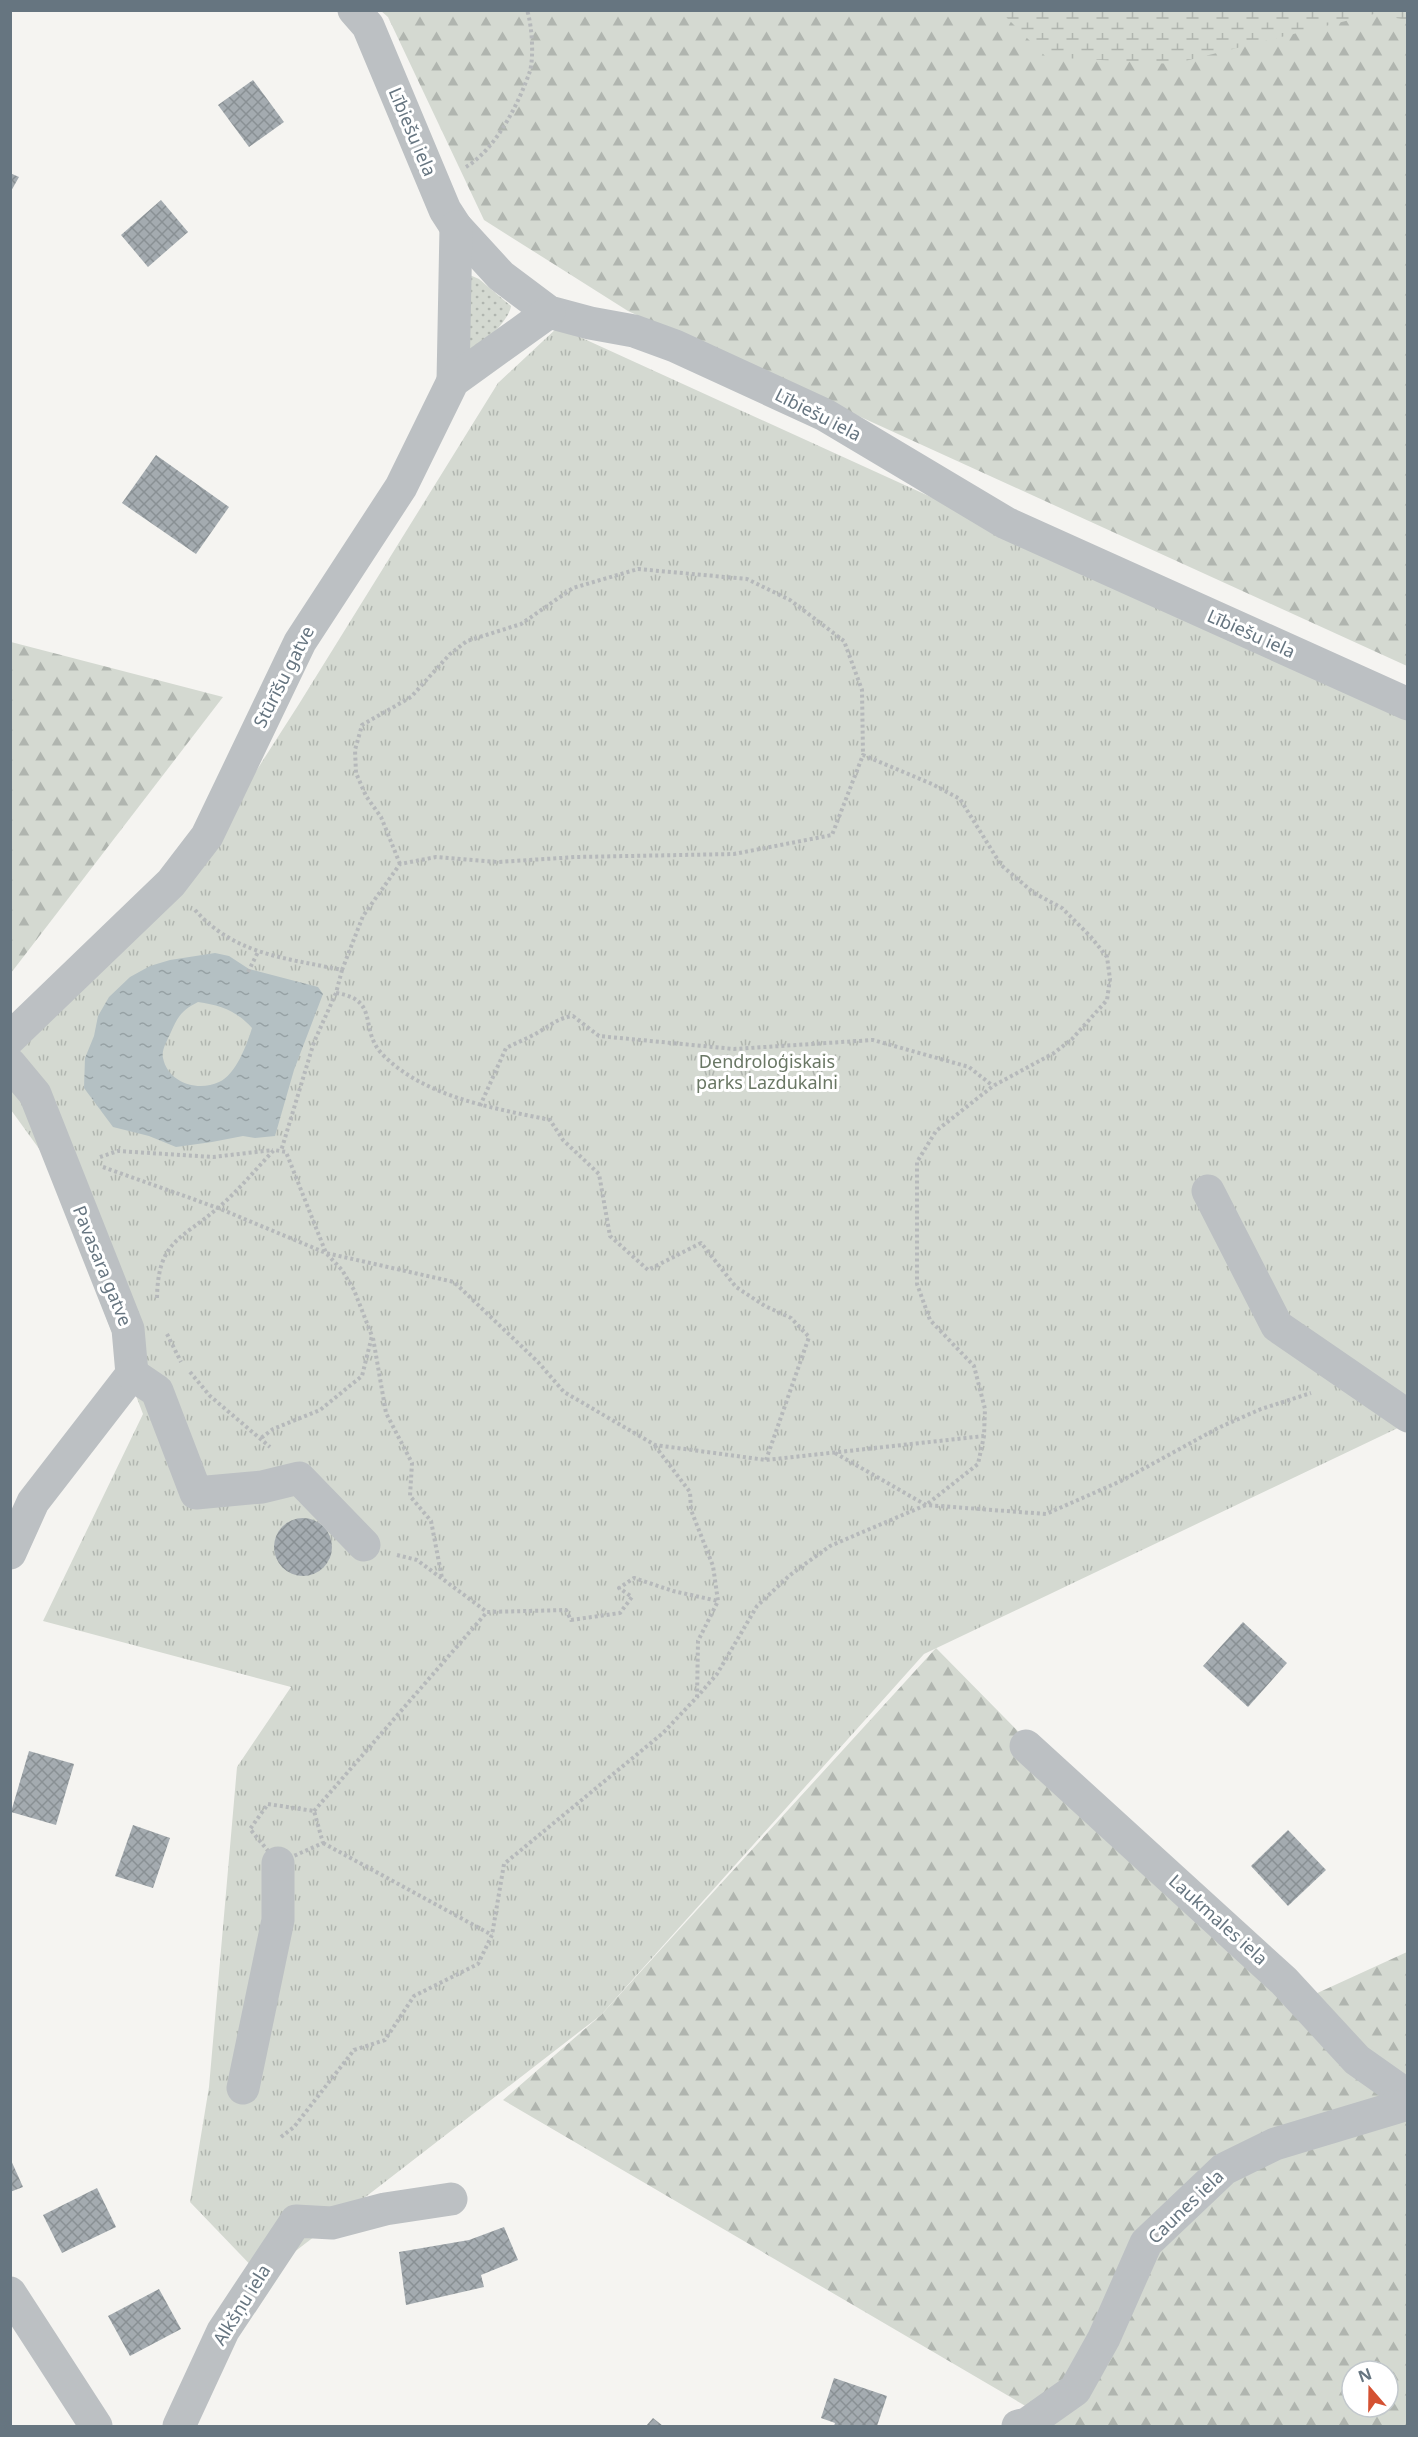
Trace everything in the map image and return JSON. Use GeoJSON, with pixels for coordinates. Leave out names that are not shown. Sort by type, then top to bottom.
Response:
{"type":"FeatureCollection","features":[{"type":"Feature","properties":{"kind":"street","name":"Lībiešu iela"},"geometry":{"type":"LineString","coordinates":[[354,10],[368,26],[445,210],[456,227],[501,276],[549,312],[634,331],[718,366],[825,415],[1006,523],[1407,704]]}},
{"type":"Feature","properties":{"kind":"street"},"geometry":{"type":"LineString","coordinates":[[453,381],[456,227]]}},
{"type":"Feature","properties":{"kind":"street","name":"Stūrīšu gatve"},"geometry":{"type":"LineString","coordinates":[[10,1038],[171,883],[207,836],[300,642],[401,487],[453,381],[549,312]]}},
{"type":"Feature","properties":{"kind":"street","name":"Pavasara gatve"},"geometry":{"type":"LineString","coordinates":[[10,1064],[34,1094],[128,1329],[132,1374]]}},
{"type":"Feature","properties":{"kind":"street"},"geometry":{"type":"LineString","coordinates":[[1208,1191],[1277,1326],[1407,1416]]}},
{"type":"Feature","properties":{"kind":"street"},"geometry":{"type":"LineString","coordinates":[[10,1553],[33,1502],[132,1374],[157,1391],[196,1493],[262,1487],[299,1478],[364,1545]]}},
{"type":"Feature","properties":{"kind":"street","name":"Laukmales iela"},"geometry":{"type":"LineString","coordinates":[[1026,1746],[1284,1980],[1357,2060],[1407,2096]]}},
{"type":"Feature","properties":{"kind":"street"},"geometry":{"type":"LineString","coordinates":[[243,2088],[278,1920],[278,1863]]}},
{"type":"Feature","properties":{"kind":"street","name":"Caunes iela"},"geometry":{"type":"LineString","coordinates":[[1025,2426],[1075,2390],[1104,2338],[1146,2243],[1224,2169],[1275,2144],[1407,2104]]}},
{"type":"Feature","properties":{"kind":"street","name":"Alkšņu iela"},"geometry":{"type":"LineString","coordinates":[[179,2427],[223,2331],[296,2221],[332,2223],[386,2209],[451,2199]]}},
{"type":"Feature","properties":{"kind":"street"},"geometry":{"type":"LineString","coordinates":[[10,2293],[96,2427]]}},
{"type":"Feature","properties":{"kind":"path"},"geometry":{"type":"LineString","coordinates":[[433,182],[450,176],[474,162],[494,144],[530,69],[532,22],[527,10]]}},
{"type":"Feature","properties":{"kind":"path"},"geometry":{"type":"LineString","coordinates":[[280,1151],[314,1042],[336,993],[342,970],[363,916],[400,864],[436,857],[498,862],[576,857],[734,854],[832,835],[863,755],[862,690],[844,641],[790,600],[747,579],[638,569],[573,588],[521,624],[467,640],[450,654],[411,697],[362,725],[355,750],[356,772],[366,796],[381,816],[400,864]]}},
{"type":"Feature","properties":{"kind":"path"},"geometry":{"type":"LineString","coordinates":[[281,2137],[294,2127],[354,2050],[385,2040],[414,1996],[478,1964],[492,1935],[504,1864],[663,1733],[717,1674],[757,1606],[790,1575],[830,1546],[926,1505],[978,1464],[984,1436],[985,1409],[974,1366],[930,1320],[917,1284],[918,1162],[936,1131],[993,1086],[1054,1053],[1090,1021],[1107,1000],[1110,979],[1107,957],[1092,937],[1062,908],[1034,892],[1001,865],[960,799],[932,784],[863,755]]}},
{"type":"Feature","properties":{"kind":"path"},"geometry":{"type":"LineString","coordinates":[[171,883],[214,930],[233,942],[258,952],[342,970]]}},
{"type":"Feature","properties":{"kind":"path"},"geometry":{"type":"LineString","coordinates":[[248,972],[258,952]]}},
{"type":"Feature","properties":{"kind":"path"},"geometry":{"type":"LineString","coordinates":[[336,993],[347,994],[358,1001],[367,1011],[368,1029],[383,1056],[410,1075],[458,1099],[480,1106],[550,1120],[563,1140],[599,1174],[610,1236],[648,1270],[701,1243],[736,1287],[765,1306],[791,1318],[809,1337],[766,1461]]}},
{"type":"Feature","properties":{"kind":"path"},"geometry":{"type":"LineString","coordinates":[[480,1106],[506,1048],[544,1029],[561,1017],[573,1016],[598,1036],[734,1049],[873,1040],[969,1067],[993,1086]]}},
{"type":"Feature","properties":{"kind":"path"},"geometry":{"type":"LineString","coordinates":[[52,1140],[88,1162],[219,1208],[326,1252],[454,1282],[538,1362],[564,1392],[655,1445],[766,1461],[984,1436]]}},
{"type":"Feature","properties":{"kind":"path"},"geometry":{"type":"LineString","coordinates":[[88,1162],[118,1151],[213,1157],[274,1150],[286,1152],[326,1252],[342,1270],[354,1290],[372,1336],[386,1413],[412,1463],[410,1496],[431,1521],[443,1579]]}},
{"type":"Feature","properties":{"kind":"path"},"geometry":{"type":"LineString","coordinates":[[158,1307],[159,1270],[163,1257],[175,1240],[219,1208],[274,1150]]}},
{"type":"Feature","properties":{"kind":"path"},"geometry":{"type":"LineString","coordinates":[[164,1328],[179,1359],[210,1396],[261,1438],[299,1478]]}},
{"type":"Feature","properties":{"kind":"path"},"geometry":{"type":"LineString","coordinates":[[261,1438],[273,1429],[320,1410],[362,1376],[372,1336]]}},
{"type":"Feature","properties":{"kind":"path"},"geometry":{"type":"LineString","coordinates":[[834,1453],[926,1505],[1046,1514],[1121,1481],[1218,1428],[1262,1409],[1316,1392]]}},
{"type":"Feature","properties":{"kind":"path"},"geometry":{"type":"LineString","coordinates":[[655,1445],[690,1492],[692,1510],[713,1566],[718,1601],[698,1641],[697,1697]]}},
{"type":"Feature","properties":{"kind":"path"},"geometry":{"type":"LineString","coordinates":[[417,1560],[488,1612],[566,1610],[571,1620],[620,1613],[632,1597],[619,1588],[634,1578],[673,1591],[718,1601]]}},
{"type":"Feature","properties":{"kind":"path"},"geometry":{"type":"LineString","coordinates":[[314,1811],[488,1612]]}},
{"type":"Feature","properties":{"kind":"path"},"geometry":{"type":"LineString","coordinates":[[323,1843],[492,1935]]}},
{"type":"Feature","properties":{"kind":"green space"},"geometry":{"type":"Polygon","coordinates":[[[1407,10],[1407,20],[1374,14],[1173,64],[1046,57],[1000,11],[1407,10]]]}},
{"type":"Feature","properties":{"kind":"green space"},"geometry":{"type":"Polygon","coordinates":[[[381,11],[1407,11],[1407,666],[628,311],[484,220],[388,17],[381,11]]]}},
{"type":"Feature","properties":{"kind":"green space"},"geometry":{"type":"Polygon","coordinates":[[[465,273],[479,279],[511,306],[500,326],[468,354],[465,273]]]}},
{"type":"Feature","properties":{"kind":"green space","name":"Dendroloģiskais parks Lazdukalni"},"geometry":{"type":"Polygon","coordinates":[[[558,327],[1407,714],[1407,1432],[1400,1427],[924,1654],[601,2015],[262,2277],[190,2202],[209,2087],[237,1767],[291,1687],[43,1621],[143,1414],[45,1157],[11,1110],[10,1056],[194,868],[299,704],[498,383],[558,327]]]}},
{"type":"Feature","properties":{"kind":"green space"},"geometry":{"type":"Polygon","coordinates":[[[10,642],[223,697],[11,973],[10,642]]]}},
{"type":"Feature","properties":{"kind":"green space"},"geometry":{"type":"Polygon","coordinates":[[[936,1648],[1289,2006],[1407,1952],[1407,2426],[1042,2426],[1029,2408],[503,2100],[601,2015],[936,1648]]]}},
{"type":"Feature","properties":{"kind":"water"},"geometry":{"type":"Polygon","coordinates":[[[215,953],[229,956],[249,969],[318,987],[323,994],[294,1070],[275,1136],[255,1138],[243,1136],[176,1147],[149,1136],[113,1127],[84,1088],[85,1058],[94,1036],[98,1016],[109,997],[130,977],[150,966],[170,960],[215,953]],[[198,1002],[181,1014],[163,1052],[166,1067],[171,1074],[185,1083],[202,1086],[219,1082],[231,1073],[240,1058],[252,1028],[234,1013],[198,1002]]]}},
{"type":"Feature","properties":{"kind":"building"},"geometry":{"type":"Polygon","coordinates":[[[253,80],[284,122],[249,147],[218,105],[253,80]]]}},
{"type":"Feature","properties":{"kind":"building"},"geometry":{"type":"Polygon","coordinates":[[[10,173],[19,177],[10,193],[10,173]]]}},
{"type":"Feature","properties":{"kind":"building"},"geometry":{"type":"Polygon","coordinates":[[[161,200],[188,232],[148,267],[121,235],[161,200]]]}},
{"type":"Feature","properties":{"kind":"building"},"geometry":{"type":"Polygon","coordinates":[[[156,455],[229,507],[196,554],[122,503],[156,455]]]}},
{"type":"Feature","properties":{"kind":"building"},"geometry":{"type":"Polygon","coordinates":[[[303,1518],[314,1520],[327,1531],[332,1547],[330,1558],[319,1571],[303,1576],[292,1574],[279,1563],[274,1547],[276,1536],[287,1523],[303,1518]]]}},
{"type":"Feature","properties":{"kind":"building"},"geometry":{"type":"Polygon","coordinates":[[[1243,1622],[1287,1663],[1248,1707],[1203,1666],[1243,1622]]]}},
{"type":"Feature","properties":{"kind":"building"},"geometry":{"type":"Polygon","coordinates":[[[29,1751],[74,1764],[56,1825],[11,1812],[29,1751]]]}},
{"type":"Feature","properties":{"kind":"building"},"geometry":{"type":"Polygon","coordinates":[[[133,1825],[170,1838],[153,1888],[115,1876],[133,1825]]]}},
{"type":"Feature","properties":{"kind":"building"},"geometry":{"type":"Polygon","coordinates":[[[1288,1830],[1326,1870],[1288,1906],[1251,1866],[1288,1830]]]}},
{"type":"Feature","properties":{"kind":"building"},"geometry":{"type":"Polygon","coordinates":[[[10,2158],[23,2187],[10,2192],[10,2158]]]}},
{"type":"Feature","properties":{"kind":"building"},"geometry":{"type":"Polygon","coordinates":[[[97,2188],[116,2227],[62,2253],[43,2215],[97,2188]]]}},
{"type":"Feature","properties":{"kind":"building"},"geometry":{"type":"Polygon","coordinates":[[[504,2227],[518,2260],[481,2275],[484,2287],[406,2305],[399,2252],[469,2240],[504,2227]]]}},
{"type":"Feature","properties":{"kind":"building"},"geometry":{"type":"Polygon","coordinates":[[[159,2289],[181,2329],[130,2356],[108,2316],[159,2289]]]}},
{"type":"Feature","properties":{"kind":"building"},"geometry":{"type":"Polygon","coordinates":[[[834,2378],[887,2396],[877,2426],[834,2426],[835,2423],[821,2418],[834,2378]]]}},
{"type":"Feature","properties":{"kind":"building"},"geometry":{"type":"Polygon","coordinates":[[[653,2418],[663,2426],[646,2426],[653,2418]]]}}]}
